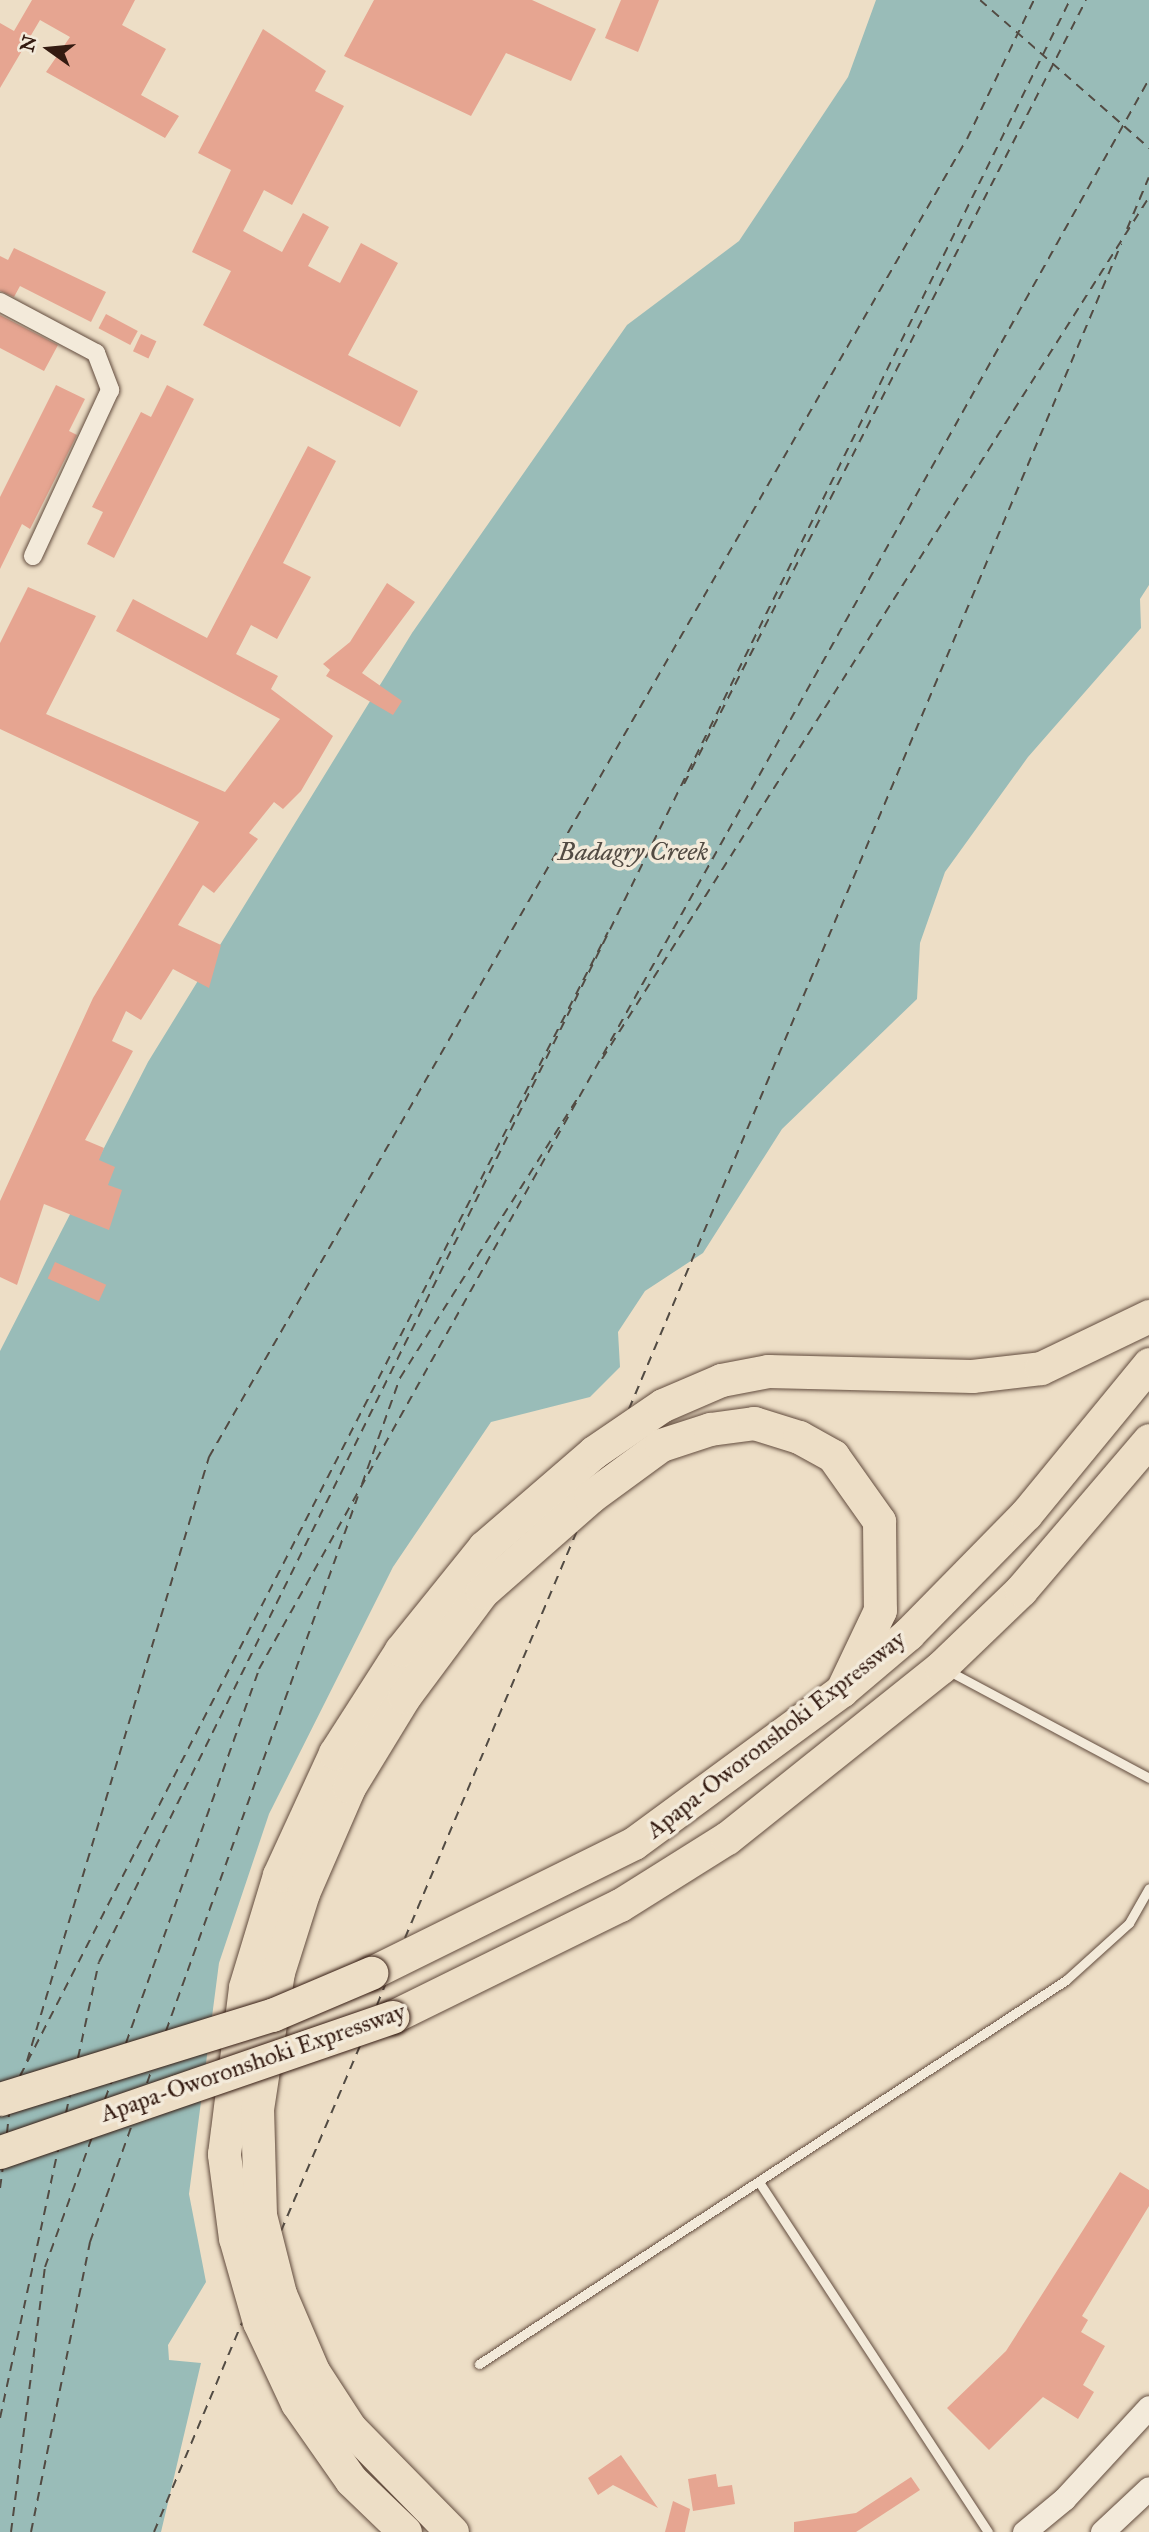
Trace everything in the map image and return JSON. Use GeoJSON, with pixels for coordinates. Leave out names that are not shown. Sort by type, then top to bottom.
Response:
{"type":"FeatureCollection","features":[{"type":"Feature","properties":{"kind":"highway"},"geometry":{"type":"LineString","coordinates":[[405,2532],[351,2480],[297,2403],[259,2322],[235,2238],[224,2154],[245,1987],[279,1875],[335,1753],[401,1650],[484,1547],[594,1452],[663,1405],[721,1380],[768,1371],[972,1376],[1041,1368],[1149,1316]]}},
{"type":"Feature","properties":{"kind":"highway","name":"Apapa-Oworonshoki Expressway"},"geometry":{"type":"LineString","coordinates":[[0,2099],[272,2015],[371,1973],[635,1843],[842,1690],[908,1634],[1026,1514],[1149,1364]]}},
{"type":"Feature","properties":{"kind":"highway"},"geometry":{"type":"LineString","coordinates":[[452,2532],[350,2428],[313,2371],[280,2294],[260,2215],[257,2109],[278,1972],[303,1893],[349,1787],[404,1697],[482,1592],[651,1453],[710,1429],[754,1423],[799,1437],[841,1466],[880,1521],[880,1610],[842,1690]]}},
{"type":"Feature","properties":{"kind":"highway","name":"Apapa-Oworonshoki Expressway"},"geometry":{"type":"LineString","coordinates":[[0,2152],[392,2017],[620,1905],[727,1838],[941,1667],[1021,1590],[1149,1440]]}},
{"type":"Feature","properties":{"kind":"street"},"geometry":{"type":"LineString","coordinates":[[0,302],[96,352],[110,390],[33,556]]}},
{"type":"Feature","properties":{"kind":"street"},"geometry":{"type":"LineString","coordinates":[[1024,2532],[1064,2499],[1149,2407]]}},
{"type":"Feature","properties":{"kind":"street"},"geometry":{"type":"LineString","coordinates":[[1102,2532],[1149,2488]]}},
{"type":"Feature","properties":{"kind":"lane"},"geometry":{"type":"LineString","coordinates":[[941,1667],[1149,1778]]}},
{"type":"Feature","properties":{"kind":"lane"},"geometry":{"type":"LineString","coordinates":[[479,2364],[1066,1980],[1129,1923],[1149,1888]]}},
{"type":"Feature","properties":{"kind":"lane"},"geometry":{"type":"LineString","coordinates":[[759,2182],[988,2532]]}},
{"type":"Feature","properties":{"kind":"water","name":"Badagry Creek"},"geometry":{"type":"Polygon","coordinates":[[[876,0],[1149,0],[1149,585],[1140,599],[1141,628],[1028,757],[945,872],[920,943],[917,999],[782,1129],[703,1253],[645,1291],[618,1332],[620,1367],[590,1397],[491,1422],[393,1567],[269,1814],[219,1963],[189,2194],[206,2282],[168,2345],[169,2360],[201,2363],[161,2532],[0,2532],[0,1351],[148,1062],[412,633],[627,325],[739,241],[848,77],[876,0]]]}},
{"type":"Feature","properties":{"kind":"building"},"geometry":{"type":"Polygon","coordinates":[[[32,0],[135,0],[122,25],[166,49],[141,95],[179,116],[165,138],[46,72],[70,37],[40,20],[0,88],[0,23],[14,31],[32,0]]]}},
{"type":"Feature","properties":{"kind":"building"},"geometry":{"type":"Polygon","coordinates":[[[374,0],[532,0],[596,29],[571,81],[506,53],[471,116],[344,56],[374,0]]]}},
{"type":"Feature","properties":{"kind":"building"},"geometry":{"type":"Polygon","coordinates":[[[621,0],[659,0],[638,52],[605,38],[621,0]]]}},
{"type":"Feature","properties":{"kind":"building"},"geometry":{"type":"Polygon","coordinates":[[[263,29],[326,71],[315,91],[344,106],[292,205],[264,190],[243,231],[282,252],[303,213],[329,227],[308,266],[340,283],[361,243],[398,263],[348,355],[418,391],[400,427],[203,325],[231,271],[192,252],[231,170],[198,153],[263,29]]]}},
{"type":"Feature","properties":{"kind":"building"},"geometry":{"type":"Polygon","coordinates":[[[14,248],[106,292],[91,322],[20,286],[14,297],[0,291],[0,256],[8,260],[14,248]]]}},
{"type":"Feature","properties":{"kind":"building"},"geometry":{"type":"Polygon","coordinates":[[[106,314],[138,331],[130,345],[98,328],[106,314]]]}},
{"type":"Feature","properties":{"kind":"building"},"geometry":{"type":"Polygon","coordinates":[[[0,315],[58,345],[44,371],[0,348],[0,315]]]}},
{"type":"Feature","properties":{"kind":"building"},"geometry":{"type":"Polygon","coordinates":[[[141,334],[156,341],[148,358],[133,351],[141,334]]]}},
{"type":"Feature","properties":{"kind":"building"},"geometry":{"type":"Polygon","coordinates":[[[56,385],[85,399],[69,431],[77,435],[30,529],[22,524],[0,569],[0,497],[56,385]]]}},
{"type":"Feature","properties":{"kind":"building"},"geometry":{"type":"Polygon","coordinates":[[[167,385],[194,399],[114,558],[87,544],[103,512],[92,507],[141,412],[151,417],[167,385]]]}},
{"type":"Feature","properties":{"kind":"building"},"geometry":{"type":"Polygon","coordinates":[[[308,446],[336,461],[283,563],[311,577],[277,639],[251,625],[236,654],[278,676],[271,689],[333,736],[301,791],[283,809],[274,802],[249,833],[258,839],[214,893],[203,885],[178,925],[221,945],[209,988],[173,969],[141,1020],[126,1011],[112,1041],[133,1051],[85,1140],[104,1148],[99,1160],[115,1167],[108,1185],[122,1190],[109,1230],[44,1204],[17,1285],[0,1277],[0,1201],[93,998],[199,822],[0,729],[0,643],[28,587],[96,616],[46,714],[225,792],[280,719],[116,631],[133,599],[207,638],[308,446]]]}},
{"type":"Feature","properties":{"kind":"building"},"geometry":{"type":"Polygon","coordinates":[[[387,583],[415,602],[362,673],[402,701],[393,715],[326,676],[330,670],[323,664],[350,642],[387,583]]]}},
{"type":"Feature","properties":{"kind":"building"},"geometry":{"type":"Polygon","coordinates":[[[55,1262],[106,1285],[99,1301],[48,1278],[55,1262]]]}},
{"type":"Feature","properties":{"kind":"building"},"geometry":{"type":"Polygon","coordinates":[[[1120,2172],[1149,2190],[1149,2206],[1082,2316],[1088,2320],[1081,2332],[1105,2346],[1083,2385],[1094,2392],[1078,2419],[1043,2397],[989,2450],[947,2408],[1006,2351],[1120,2172]]]}},
{"type":"Feature","properties":{"kind":"building"},"geometry":{"type":"Polygon","coordinates":[[[621,2455],[658,2508],[613,2485],[598,2495],[588,2478],[621,2455]]]}},
{"type":"Feature","properties":{"kind":"building"},"geometry":{"type":"Polygon","coordinates":[[[716,2474],[718,2487],[732,2485],[735,2504],[693,2511],[688,2479],[716,2474]]]}},
{"type":"Feature","properties":{"kind":"building"},"geometry":{"type":"Polygon","coordinates":[[[911,2477],[920,2490],[856,2532],[794,2532],[794,2522],[856,2513],[911,2477]]]}},
{"type":"Feature","properties":{"kind":"building"},"geometry":{"type":"Polygon","coordinates":[[[673,2501],[690,2509],[685,2532],[665,2532],[673,2501]]]}},
{"type":"Feature","properties":{"kind":"ferry route"},"geometry":{"type":"LineString","coordinates":[[980,0],[1149,148]]}},
{"type":"Feature","properties":{"kind":"ferry route"},"geometry":{"type":"LineString","coordinates":[[27,2061],[209,1457],[967,139],[1034,0]]}},
{"type":"Feature","properties":{"kind":"ferry route"},"geometry":{"type":"LineString","coordinates":[[78,2058],[99,1962],[1070,0]]}},
{"type":"Feature","properties":{"kind":"ferry route"},"geometry":{"type":"LineString","coordinates":[[684,784],[1086,0]]}},
{"type":"Feature","properties":{"kind":"ferry route"},"geometry":{"type":"LineString","coordinates":[[126,2043],[259,1669],[1149,79]]}},
{"type":"Feature","properties":{"kind":"ferry route"},"geometry":{"type":"LineString","coordinates":[[1127,229],[1149,177]]}},
{"type":"Feature","properties":{"kind":"ferry route"},"geometry":{"type":"LineString","coordinates":[[602,1059],[1149,197]]}},
{"type":"Feature","properties":{"kind":"ferry route"},"geometry":{"type":"LineString","coordinates":[[629,1409],[1121,244]]}},
{"type":"Feature","properties":{"kind":"ferry route"},"geometry":{"type":"LineString","coordinates":[[20,2076],[608,932]]}},
{"type":"Feature","properties":{"kind":"ferry route"},"geometry":{"type":"LineString","coordinates":[[362,1484],[400,1378],[579,1096]]}},
{"type":"Feature","properties":{"kind":"ferry route"},"geometry":{"type":"LineString","coordinates":[[166,2031],[358,1496]]}},
{"type":"Feature","properties":{"kind":"ferry route"},"geometry":{"type":"LineString","coordinates":[[405,1938],[577,1530]]}},
{"type":"Feature","properties":{"kind":"ferry route"},"geometry":{"type":"LineString","coordinates":[[377,2005],[385,1985]]}},
{"type":"Feature","properties":{"kind":"ferry route"},"geometry":{"type":"LineString","coordinates":[[281,2231],[360,2046]]}},
{"type":"Feature","properties":{"kind":"ferry route"},"geometry":{"type":"LineString","coordinates":[[147,2083],[152,2069]]}},
{"type":"Feature","properties":{"kind":"ferry route"},"geometry":{"type":"LineString","coordinates":[[105,2099],[112,2081]]}},
{"type":"Feature","properties":{"kind":"ferry route"},"geometry":{"type":"LineString","coordinates":[[66,2113],[70,2094]]}},
{"type":"Feature","properties":{"kind":"ferry route"},"geometry":{"type":"LineString","coordinates":[[7,2133],[9,2114]]}},
{"type":"Feature","properties":{"kind":"ferry route"},"geometry":{"type":"LineString","coordinates":[[31,2532],[90,2242],[132,2125]]}},
{"type":"Feature","properties":{"kind":"ferry route"},"geometry":{"type":"LineString","coordinates":[[11,2532],[45,2267],[92,2137]]}},
{"type":"Feature","properties":{"kind":"ferry route"},"geometry":{"type":"LineString","coordinates":[[0,2418],[58,2149]]}},
{"type":"Feature","properties":{"kind":"ferry route"},"geometry":{"type":"LineString","coordinates":[[0,2188],[3,2166]]}},
{"type":"Feature","properties":{"kind":"ferry route"},"geometry":{"type":"LineString","coordinates":[[154,2532],[242,2323]]}}]}
